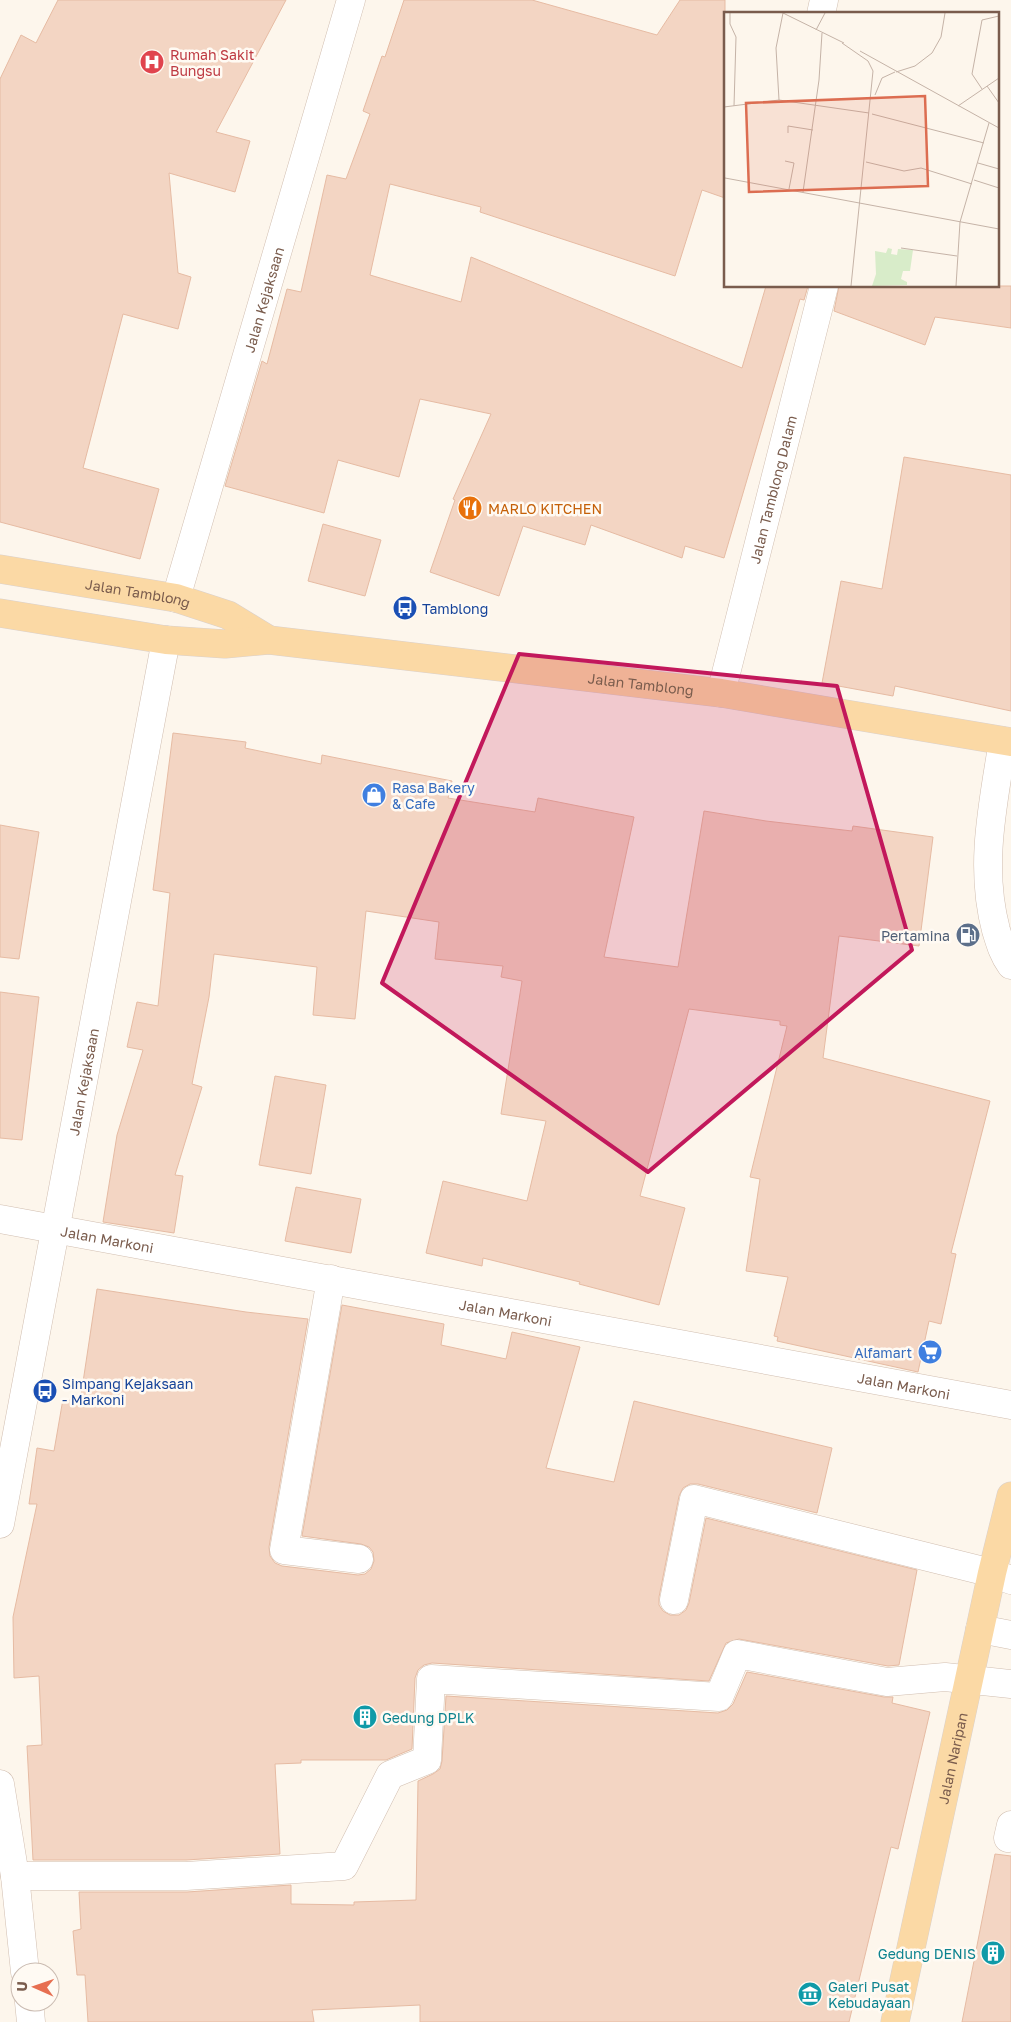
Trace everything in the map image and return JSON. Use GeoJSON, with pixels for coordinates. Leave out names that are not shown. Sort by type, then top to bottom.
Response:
{"type":"FeatureCollection","features":[{"type":"Feature","properties":{"kind":"main road","name":"Jalan Tamblong"},"geometry":{"type":"LineString","coordinates":[[0,569],[176,598],[228,615],[269,640]]}},
{"type":"Feature","properties":{"kind":"main road","name":"Jalan Tamblong"},"geometry":{"type":"LineString","coordinates":[[0,613],[166,640],[225,644],[269,640],[721,694],[1007,742]]}},
{"type":"Feature","properties":{"kind":"main road","name":"Jalan Naripan"},"geometry":{"type":"LineString","coordinates":[[895,2022],[980,1629],[1001,1577],[1011,1496]]}},
{"type":"Feature","properties":{"kind":"street","name":"Jalan Kejaksaan"},"geometry":{"type":"LineString","coordinates":[[176,598],[351,0]]}},
{"type":"Feature","properties":{"kind":"street","name":"Jalan Tamblong Dalam"},"geometry":{"type":"LineString","coordinates":[[721,694],[823,288]]}},
{"type":"Feature","properties":{"kind":"street","name":"Jalan Kejaksaan"},"geometry":{"type":"LineString","coordinates":[[0,1524],[166,640]]}},
{"type":"Feature","properties":{"kind":"street"},"geometry":{"type":"LineString","coordinates":[[1007,742],[987,845],[990,905],[1003,954],[1011,965]]}},
{"type":"Feature","properties":{"kind":"street","name":"Jalan Markoni"},"geometry":{"type":"LineString","coordinates":[[0,1219],[1011,1405]]}},
{"type":"Feature","properties":{"kind":"street"},"geometry":{"type":"LineString","coordinates":[[331,1279],[284,1550],[359,1559]]}},
{"type":"Feature","properties":{"kind":"street"},"geometry":{"type":"LineString","coordinates":[[674,1600],[694,1499],[1001,1577]]}},
{"type":"Feature","properties":{"kind":"street"},"geometry":{"type":"LineString","coordinates":[[980,1629],[1011,1635]]}},
{"type":"Feature","properties":{"kind":"street"},"geometry":{"type":"LineString","coordinates":[[15,1876],[186,1876],[344,1866],[390,1775],[426,1760],[431,1679],[719,1697],[737,1654],[887,1682],[945,1677],[1011,1684]]}},
{"type":"Feature","properties":{"kind":"street"},"geometry":{"type":"LineString","coordinates":[[0,1784],[15,1876],[24,1962]]}},
{"type":"Feature","properties":{"kind":"highlighted area"},"geometry":{"type":"Polygon","coordinates":[[[519,654],[837,686],[912,950],[648,1172],[382,983],[519,654]]]}},
{"type":"Feature","properties":{"kind":"building"},"geometry":{"type":"Polygon","coordinates":[[[58,0],[286,0],[216,132],[250,141],[235,192],[169,173],[178,273],[191,277],[178,329],[123,314],[83,468],[159,489],[140,559],[0,522],[0,79],[21,35],[36,43],[58,0]]]}},
{"type":"Feature","properties":{"kind":"building"},"geometry":{"type":"Polygon","coordinates":[[[404,0],[532,0],[657,35],[680,0],[725,0],[724,198],[702,190],[675,276],[480,212],[481,207],[390,184],[370,275],[461,302],[471,257],[742,368],[765,288],[807,288],[804,300],[800,299],[724,558],[685,546],[682,558],[591,525],[585,545],[523,526],[499,596],[430,572],[455,500],[453,499],[491,414],[420,399],[399,477],[338,460],[324,513],[225,486],[262,361],[267,364],[287,289],[301,292],[327,175],[346,179],[370,114],[363,111],[382,56],[385,57],[404,0]]]}},
{"type":"Feature","properties":{"kind":"building"},"geometry":{"type":"Polygon","coordinates":[[[998,286],[1011,286],[1011,328],[935,317],[925,345],[834,311],[839,288],[998,288],[998,286]]]}},
{"type":"Feature","properties":{"kind":"building"},"geometry":{"type":"Polygon","coordinates":[[[904,457],[1011,475],[1011,711],[895,686],[893,696],[822,683],[841,581],[882,589],[904,457]]]}},
{"type":"Feature","properties":{"kind":"building"},"geometry":{"type":"Polygon","coordinates":[[[323,524],[381,540],[365,596],[308,581],[323,524]]]}},
{"type":"Feature","properties":{"kind":"building"},"geometry":{"type":"Polygon","coordinates":[[[173,733],[246,742],[245,748],[321,764],[322,755],[452,781],[448,798],[535,812],[538,798],[634,817],[604,957],[678,967],[704,811],[766,821],[852,831],[853,826],[933,837],[919,946],[839,936],[823,1058],[990,1101],[951,1253],[956,1254],[941,1324],[929,1321],[918,1372],[777,1341],[778,1337],[774,1336],[788,1277],[746,1271],[760,1179],[750,1177],[787,1026],[780,1025],[780,1021],[689,1009],[640,1196],[685,1208],[659,1305],[579,1284],[580,1282],[483,1258],[482,1266],[426,1253],[443,1181],[527,1201],[546,1121],[501,1114],[522,981],[501,977],[503,966],[435,959],[439,922],[366,911],[355,1019],[313,1015],[317,967],[214,954],[209,997],[192,1084],[202,1087],[175,1175],[183,1176],[174,1233],[103,1222],[117,1135],[143,1050],[127,1047],[137,1002],[158,1006],[170,893],[153,890],[173,733]]]}},
{"type":"Feature","properties":{"kind":"building"},"geometry":{"type":"Polygon","coordinates":[[[0,825],[39,832],[19,959],[0,957],[0,825]]]}},
{"type":"Feature","properties":{"kind":"building"},"geometry":{"type":"Polygon","coordinates":[[[0,992],[39,997],[22,1140],[0,1138],[0,992]]]}},
{"type":"Feature","properties":{"kind":"building"},"geometry":{"type":"Polygon","coordinates":[[[275,1076],[326,1085],[311,1174],[259,1165],[275,1076]]]}},
{"type":"Feature","properties":{"kind":"building"},"geometry":{"type":"Polygon","coordinates":[[[296,1187],[361,1199],[351,1253],[285,1241],[296,1187]]]}},
{"type":"Feature","properties":{"kind":"building"},"geometry":{"type":"Polygon","coordinates":[[[97,1289],[246,1312],[308,1319],[269,1547],[270,1556],[275,1563],[282,1566],[358,1575],[365,1574],[371,1569],[374,1561],[373,1552],[369,1547],[361,1544],[302,1536],[342,1305],[444,1324],[441,1345],[506,1359],[512,1332],[580,1347],[546,1468],[614,1482],[634,1401],[832,1448],[817,1513],[698,1484],[690,1484],[683,1488],[679,1496],[659,1605],[663,1611],[670,1615],[679,1615],[686,1610],[706,1518],[917,1570],[899,1665],[888,1666],[739,1639],[726,1643],[709,1681],[432,1663],[424,1665],[418,1670],[415,1678],[412,1749],[386,1760],[301,1760],[301,1763],[275,1764],[280,1854],[186,1860],[33,1860],[27,1746],[42,1745],[39,1676],[14,1678],[13,1617],[37,1504],[29,1504],[37,1448],[54,1451],[63,1399],[80,1402],[97,1289]]]}},
{"type":"Feature","properties":{"kind":"building"},"geometry":{"type":"Polygon","coordinates":[[[747,1672],[884,1697],[893,1697],[892,1703],[930,1712],[898,1849],[891,1847],[849,2022],[420,2022],[420,2005],[312,2010],[314,2022],[88,2022],[85,1975],[77,1975],[73,1931],[81,1929],[79,1892],[187,1892],[291,1885],[291,1904],[354,1905],[354,1902],[416,1900],[418,1781],[440,1769],[446,1696],[718,1713],[727,1710],[733,1704],[747,1672]]]}},
{"type":"Feature","properties":{"kind":"building","name":"Gedung DENIS"},"geometry":{"type":"Polygon","coordinates":[[[995,1854],[1011,1856],[1011,2022],[962,2022],[995,1854]]]}},
{"type":"Feature","properties":{"kind":"place","name":"Rumah Sakit Bungsu"},"geometry":{"type":"Point","coordinates":[152,62]}},
{"type":"Feature","properties":{"kind":"place","name":"MARLO KITCHEN"},"geometry":{"type":"Point","coordinates":[470,508]}},
{"type":"Feature","properties":{"kind":"place","name":"Tamblong"},"geometry":{"type":"Point","coordinates":[405,608]}},
{"type":"Feature","properties":{"kind":"place","name":"Rasa Bakery & Cafe"},"geometry":{"type":"Point","coordinates":[374,795]}},
{"type":"Feature","properties":{"kind":"place","name":"Pertamina"},"geometry":{"type":"Point","coordinates":[968,935]}},
{"type":"Feature","properties":{"kind":"place","name":"Alfamart"},"geometry":{"type":"Point","coordinates":[930,1352]}},
{"type":"Feature","properties":{"kind":"place","name":"Simpang Kejaksaan - Markoni"},"geometry":{"type":"Point","coordinates":[45,1391]}},
{"type":"Feature","properties":{"kind":"place","name":"Gedung DPLK"},"geometry":{"type":"Point","coordinates":[365,1717]}},
{"type":"Feature","properties":{"kind":"place","name":"Gedung DENIS"},"geometry":{"type":"Point","coordinates":[993,1953]}},
{"type":"Feature","properties":{"kind":"place","name":"Galeri Pusat Kebudayaan"},"geometry":{"type":"Point","coordinates":[810,1994]}}]}
